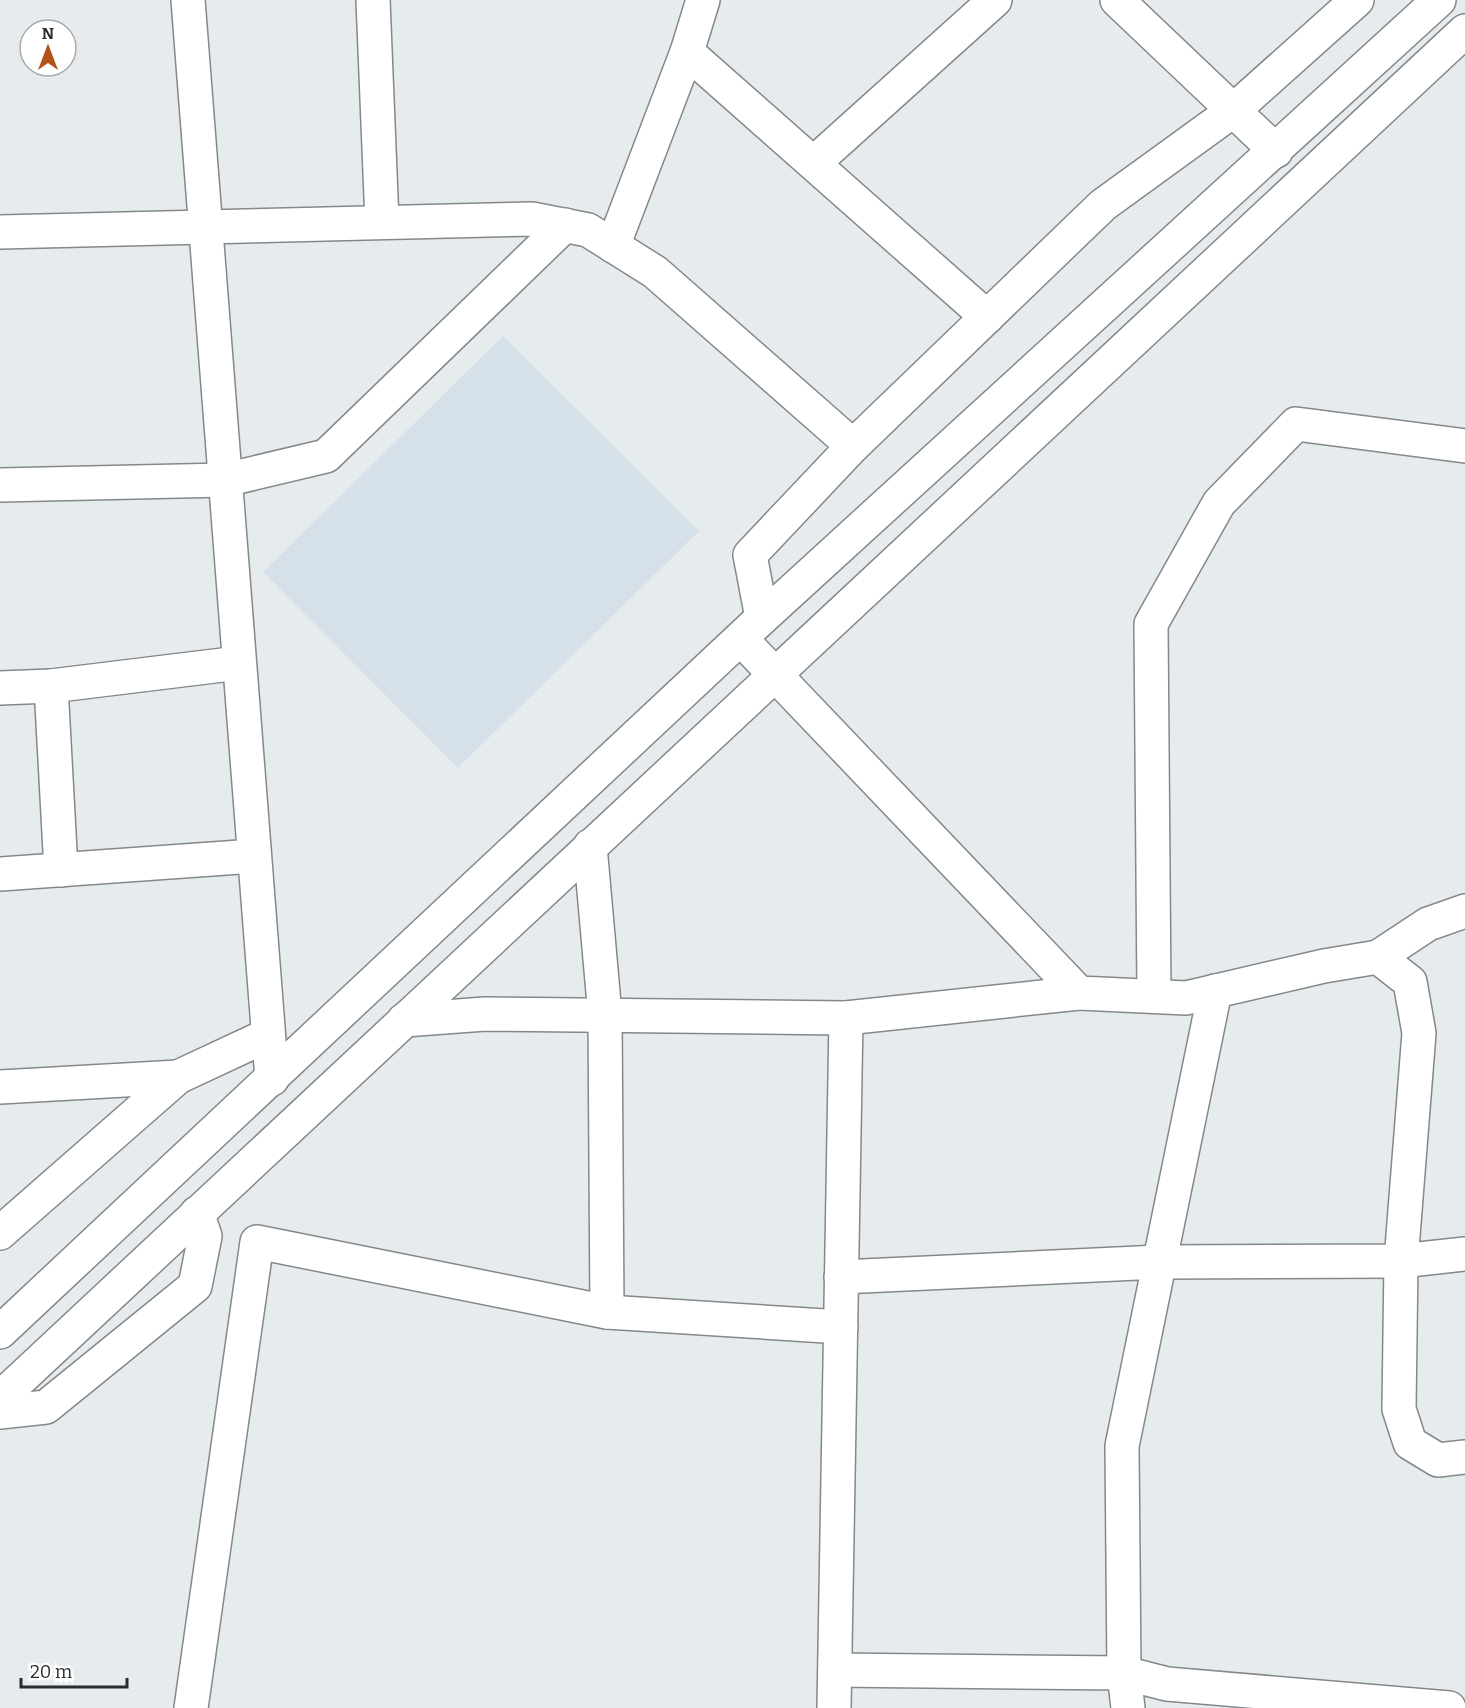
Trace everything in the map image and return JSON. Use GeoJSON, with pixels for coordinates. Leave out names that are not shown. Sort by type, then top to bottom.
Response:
{"type":"FeatureCollection","features":[{"type":"Feature","properties":{"kind":"street"},"geometry":{"type":"LineString","coordinates":[[188,0],[272,1079]]}},
{"type":"Feature","properties":{"kind":"street"},"geometry":{"type":"LineString","coordinates":[[373,0],[382,222]]}},
{"type":"Feature","properties":{"kind":"street"},"geometry":{"type":"LineString","coordinates":[[613,246],[687,52],[703,0]]}},
{"type":"Feature","properties":{"kind":"street"},"geometry":{"type":"LineString","coordinates":[[815,162],[995,0]]}},
{"type":"Feature","properties":{"kind":"street"},"geometry":{"type":"LineString","coordinates":[[1117,0],[1276,151]]}},
{"type":"Feature","properties":{"kind":"street"},"geometry":{"type":"LineString","coordinates":[[1079,993],[774,674],[752,628],[750,555],[853,446],[1103,204],[1234,110],[1357,0]]}},
{"type":"Feature","properties":{"kind":"street"},"geometry":{"type":"LineString","coordinates":[[0,1332],[752,628],[1439,0]]}},
{"type":"Feature","properties":{"kind":"street"},"geometry":{"type":"LineString","coordinates":[[0,1398],[201,1225],[404,1020],[1465,31]]}},
{"type":"Feature","properties":{"kind":"street"},"geometry":{"type":"LineString","coordinates":[[687,52],[815,162],[987,317]]}},
{"type":"Feature","properties":{"kind":"street"},"geometry":{"type":"LineString","coordinates":[[0,232],[205,225],[532,219],[588,230],[655,272],[853,446]]}},
{"type":"Feature","properties":{"kind":"street"},"geometry":{"type":"LineString","coordinates":[[0,485],[225,480],[326,456],[565,225]]}},
{"type":"Feature","properties":{"kind":"street"},"geometry":{"type":"LineString","coordinates":[[1154,996],[1151,624],[1156,614],[1220,503],[1296,424],[1465,446]]}},
{"type":"Feature","properties":{"kind":"street"},"geometry":{"type":"LineString","coordinates":[[0,688],[51,686],[239,663]]}},
{"type":"Feature","properties":{"kind":"street"},"geometry":{"type":"LineString","coordinates":[[51,686],[62,870]]}},
{"type":"Feature","properties":{"kind":"street"},"geometry":{"type":"LineString","coordinates":[[590,846],[605,1015],[607,1312]]}},
{"type":"Feature","properties":{"kind":"street"},"geometry":{"type":"LineString","coordinates":[[0,874],[254,856]]}},
{"type":"Feature","properties":{"kind":"street"},"geometry":{"type":"LineString","coordinates":[[404,1020],[485,1014],[846,1018],[1079,993],[1186,998],[1324,966],[1378,957],[1428,924],[1465,911]]}},
{"type":"Feature","properties":{"kind":"street"},"geometry":{"type":"LineString","coordinates":[[1378,957],[1410,982],[1419,1033],[1401,1261],[1399,1408],[1410,1443],[1438,1460],[1465,1457]]}},
{"type":"Feature","properties":{"kind":"street"},"geometry":{"type":"LineString","coordinates":[[1128,1708],[1124,1673],[1122,1446],[1215,991]]}},
{"type":"Feature","properties":{"kind":"street"},"geometry":{"type":"LineString","coordinates":[[834,1708],[846,1018]]}},
{"type":"Feature","properties":{"kind":"street"},"geometry":{"type":"LineString","coordinates":[[0,1233],[178,1077],[268,1035]]}},
{"type":"Feature","properties":{"kind":"street"},"geometry":{"type":"LineString","coordinates":[[0,1087],[178,1077]]}},
{"type":"Feature","properties":{"kind":"street"},"geometry":{"type":"LineString","coordinates":[[201,1225],[257,1242],[607,1312],[841,1328]]}},
{"type":"Feature","properties":{"kind":"street"},"geometry":{"type":"LineString","coordinates":[[0,1412],[46,1407],[195,1286],[201,1225]]}},
{"type":"Feature","properties":{"kind":"street"},"geometry":{"type":"LineString","coordinates":[[192,1708],[257,1242]]}},
{"type":"Feature","properties":{"kind":"street"},"geometry":{"type":"LineString","coordinates":[[841,1277],[1160,1262],[1401,1261],[1465,1254]]}},
{"type":"Feature","properties":{"kind":"street"},"geometry":{"type":"LineString","coordinates":[[835,1670],[1124,1673],[1167,1684],[1449,1708]]}},
{"type":"Feature","properties":{"kind":"shaded area"},"geometry":{"type":"Polygon","coordinates":[[[503,336],[699,531],[458,768],[263,572],[503,336]]]}}]}
